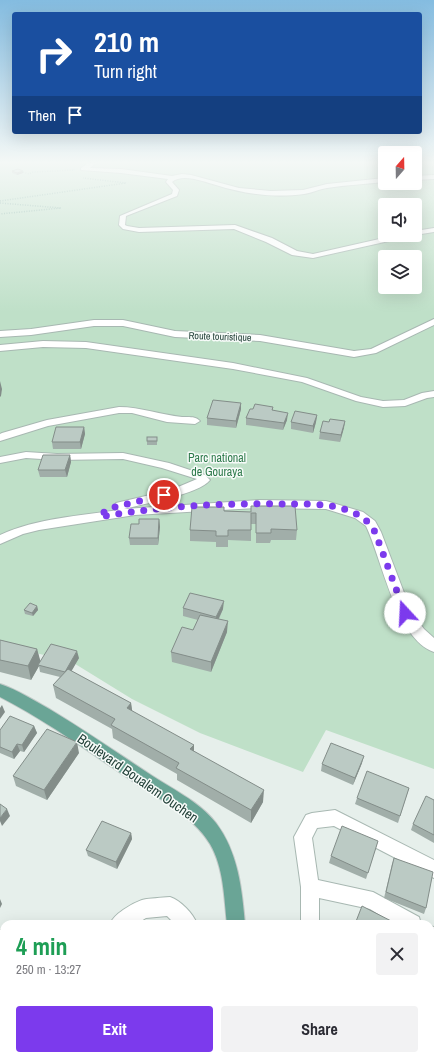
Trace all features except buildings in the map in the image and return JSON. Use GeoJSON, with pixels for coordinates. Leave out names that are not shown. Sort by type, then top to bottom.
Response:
{"type":"FeatureCollection","features":[{"type":"Feature","properties":{"kind":"main road","name":"Boulevard Boualem Ouchen"},"geometry":{"type":"LineString","coordinates":[[0,690],[34,707],[178,803],[209,828],[226,860],[231,883],[236,920]]}},
{"type":"Feature","properties":{"kind":"street"},"geometry":{"type":"LineString","coordinates":[[131,212],[124,215],[121,221],[123,227],[140,230],[235,227],[269,240],[295,253],[313,256],[378,241]]}},
{"type":"Feature","properties":{"kind":"street"},"geometry":{"type":"LineString","coordinates":[[422,232],[434,230]]}},
{"type":"Feature","properties":{"kind":"street","name":"Route touristique"},"geometry":{"type":"LineString","coordinates":[[0,334],[31,332],[94,323],[123,323],[175,334],[260,338],[354,354],[373,351],[434,322]]}},
{"type":"Feature","properties":{"kind":"street"},"geometry":{"type":"LineString","coordinates":[[0,348],[22,345],[86,345],[233,366],[304,380],[359,399],[383,404],[405,403],[424,395],[434,394]]}},
{"type":"Feature","properties":{"kind":"street"},"geometry":{"type":"LineString","coordinates":[[0,438],[47,423],[119,410],[132,410],[167,419],[195,421]]}},
{"type":"Feature","properties":{"kind":"street"},"geometry":{"type":"LineString","coordinates":[[0,460],[26,455],[57,457],[123,456],[165,465],[201,477],[204,480],[197,485],[106,510],[100,517]]}},
{"type":"Feature","properties":{"kind":"street"},"geometry":{"type":"LineString","coordinates":[[0,540],[19,532],[40,526],[135,511],[258,504],[326,505],[343,508],[359,515],[371,524],[405,613],[419,633],[434,646]]}},
{"type":"Feature","properties":{"kind":"street"},"geometry":{"type":"LineString","coordinates":[[310,920],[310,887],[303,836],[312,821],[334,818],[434,869]]}},
{"type":"Feature","properties":{"kind":"street"},"geometry":{"type":"LineString","coordinates":[[310,887],[373,901],[405,920]]}},
{"type":"Feature","properties":{"kind":"street"},"geometry":{"type":"LineString","coordinates":[[125,920],[143,909],[170,906],[184,920]]}},
{"type":"Feature","properties":{"kind":"path"},"geometry":{"type":"LineString","coordinates":[[0,214],[16,212]]}},
{"type":"Feature","properties":{"kind":"green space","name":"Parc national de Gouraya"},"geometry":{"type":"Polygon","coordinates":[[[0,212],[378,212],[378,242],[422,242],[422,212],[434,212],[434,769],[326,730],[303,772],[200,733],[132,699],[72,662],[0,644],[0,212]]]}},
{"type":"Feature","properties":{"kind":"route"},"geometry":{"type":"LineString","coordinates":[[164,495],[106,510],[100,517],[135,511],[258,504],[326,505],[343,508],[359,515],[371,524],[375,532],[405,613]]}}]}
